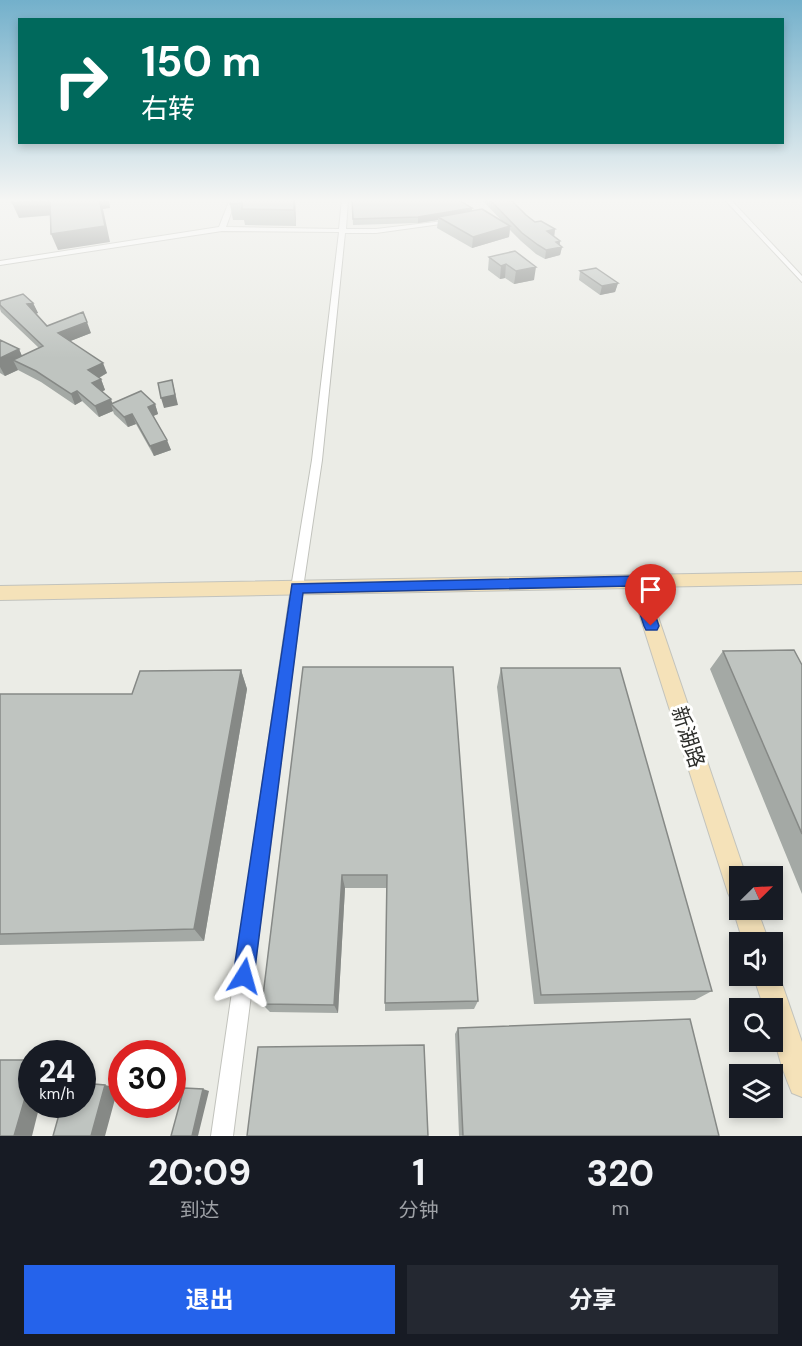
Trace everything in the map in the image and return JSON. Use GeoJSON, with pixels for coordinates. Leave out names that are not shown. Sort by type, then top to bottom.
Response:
{"type":"FeatureCollection","features":[{"type":"Feature","properties":{"kind":"street"},"geometry":{"type":"LineString","coordinates":[[0,263],[72,252]]}},
{"type":"Feature","properties":{"kind":"street"},"geometry":{"type":"LineString","coordinates":[[222,1136],[297,588],[317,460],[340,252]]}},
{"type":"Feature","properties":{"kind":"street"},"geometry":{"type":"LineString","coordinates":[[776,252],[802,280]]}},
{"type":"Feature","properties":{"kind":"street"},"geometry":{"type":"LineString","coordinates":[[0,593],[802,578]]}},
{"type":"Feature","properties":{"kind":"street","name":"新湖路"},"geometry":{"type":"LineString","coordinates":[[637,581],[731,866]]}},
{"type":"Feature","properties":{"kind":"street"},"geometry":{"type":"LineString","coordinates":[[770,986],[802,1083]]}},
{"type":"Feature","properties":{"kind":"building"},"geometry":{"type":"Polygon","coordinates":[[[516,252],[536,267],[516,271],[506,264],[501,266],[489,257],[516,252]]]}},
{"type":"Feature","properties":{"kind":"building"},"geometry":{"type":"Polygon","coordinates":[[[596,268],[618,283],[602,286],[580,271],[596,268]]]}},
{"type":"Feature","properties":{"kind":"building"},"geometry":{"type":"Polygon","coordinates":[[[23,294],[33,303],[27,304],[47,326],[83,312],[87,322],[58,333],[103,363],[88,370],[101,379],[92,383],[111,399],[95,406],[77,391],[71,394],[36,371],[13,360],[43,346],[0,305],[0,301],[23,294]]]}},
{"type":"Feature","properties":{"kind":"building"},"geometry":{"type":"Polygon","coordinates":[[[0,340],[19,349],[0,358],[0,340]]]}},
{"type":"Feature","properties":{"kind":"building"},"geometry":{"type":"Polygon","coordinates":[[[172,380],[175,395],[161,398],[158,383],[172,380]]]}},
{"type":"Feature","properties":{"kind":"building"},"geometry":{"type":"Polygon","coordinates":[[[141,391],[155,404],[148,407],[167,440],[150,446],[132,414],[124,417],[111,404],[141,391]]]}},
{"type":"Feature","properties":{"kind":"building"},"geometry":{"type":"Polygon","coordinates":[[[794,650],[802,665],[802,834],[723,651],[794,650]]]}},
{"type":"Feature","properties":{"kind":"building"},"geometry":{"type":"Polygon","coordinates":[[[303,667],[453,667],[478,1001],[385,1003],[387,875],[342,875],[334,1005],[262,1004],[303,667]]]}},
{"type":"Feature","properties":{"kind":"building"},"geometry":{"type":"Polygon","coordinates":[[[501,668],[620,668],[712,991],[541,995],[501,668]]]}},
{"type":"Feature","properties":{"kind":"building"},"geometry":{"type":"Polygon","coordinates":[[[241,670],[194,929],[0,934],[0,694],[132,694],[140,671],[241,670]]]}},
{"type":"Feature","properties":{"kind":"building"},"geometry":{"type":"Polygon","coordinates":[[[690,1019],[719,1136],[463,1136],[458,1028],[690,1019]]]}},
{"type":"Feature","properties":{"kind":"building"},"geometry":{"type":"Polygon","coordinates":[[[424,1045],[428,1136],[247,1136],[258,1047],[424,1045]]]}},
{"type":"Feature","properties":{"kind":"building"},"geometry":{"type":"Polygon","coordinates":[[[0,1060],[18,1060],[19,1118],[14,1136],[0,1136],[0,1060]]]}},
{"type":"Feature","properties":{"kind":"building"},"geometry":{"type":"Polygon","coordinates":[[[96,1084],[105,1085],[96,1118],[96,1084]]]}},
{"type":"Feature","properties":{"kind":"building"},"geometry":{"type":"Polygon","coordinates":[[[186,1088],[203,1089],[192,1136],[171,1136],[176,1118],[186,1118],[186,1088]]]}},
{"type":"Feature","properties":{"kind":"building"},"geometry":{"type":"Polygon","coordinates":[[[58,1118],[96,1118],[91,1136],[53,1136],[58,1118]]]}},
{"type":"Feature","properties":{"kind":"route"},"geometry":{"type":"LineString","coordinates":[[244,976],[297,588],[637,581],[651,626]]}}]}
